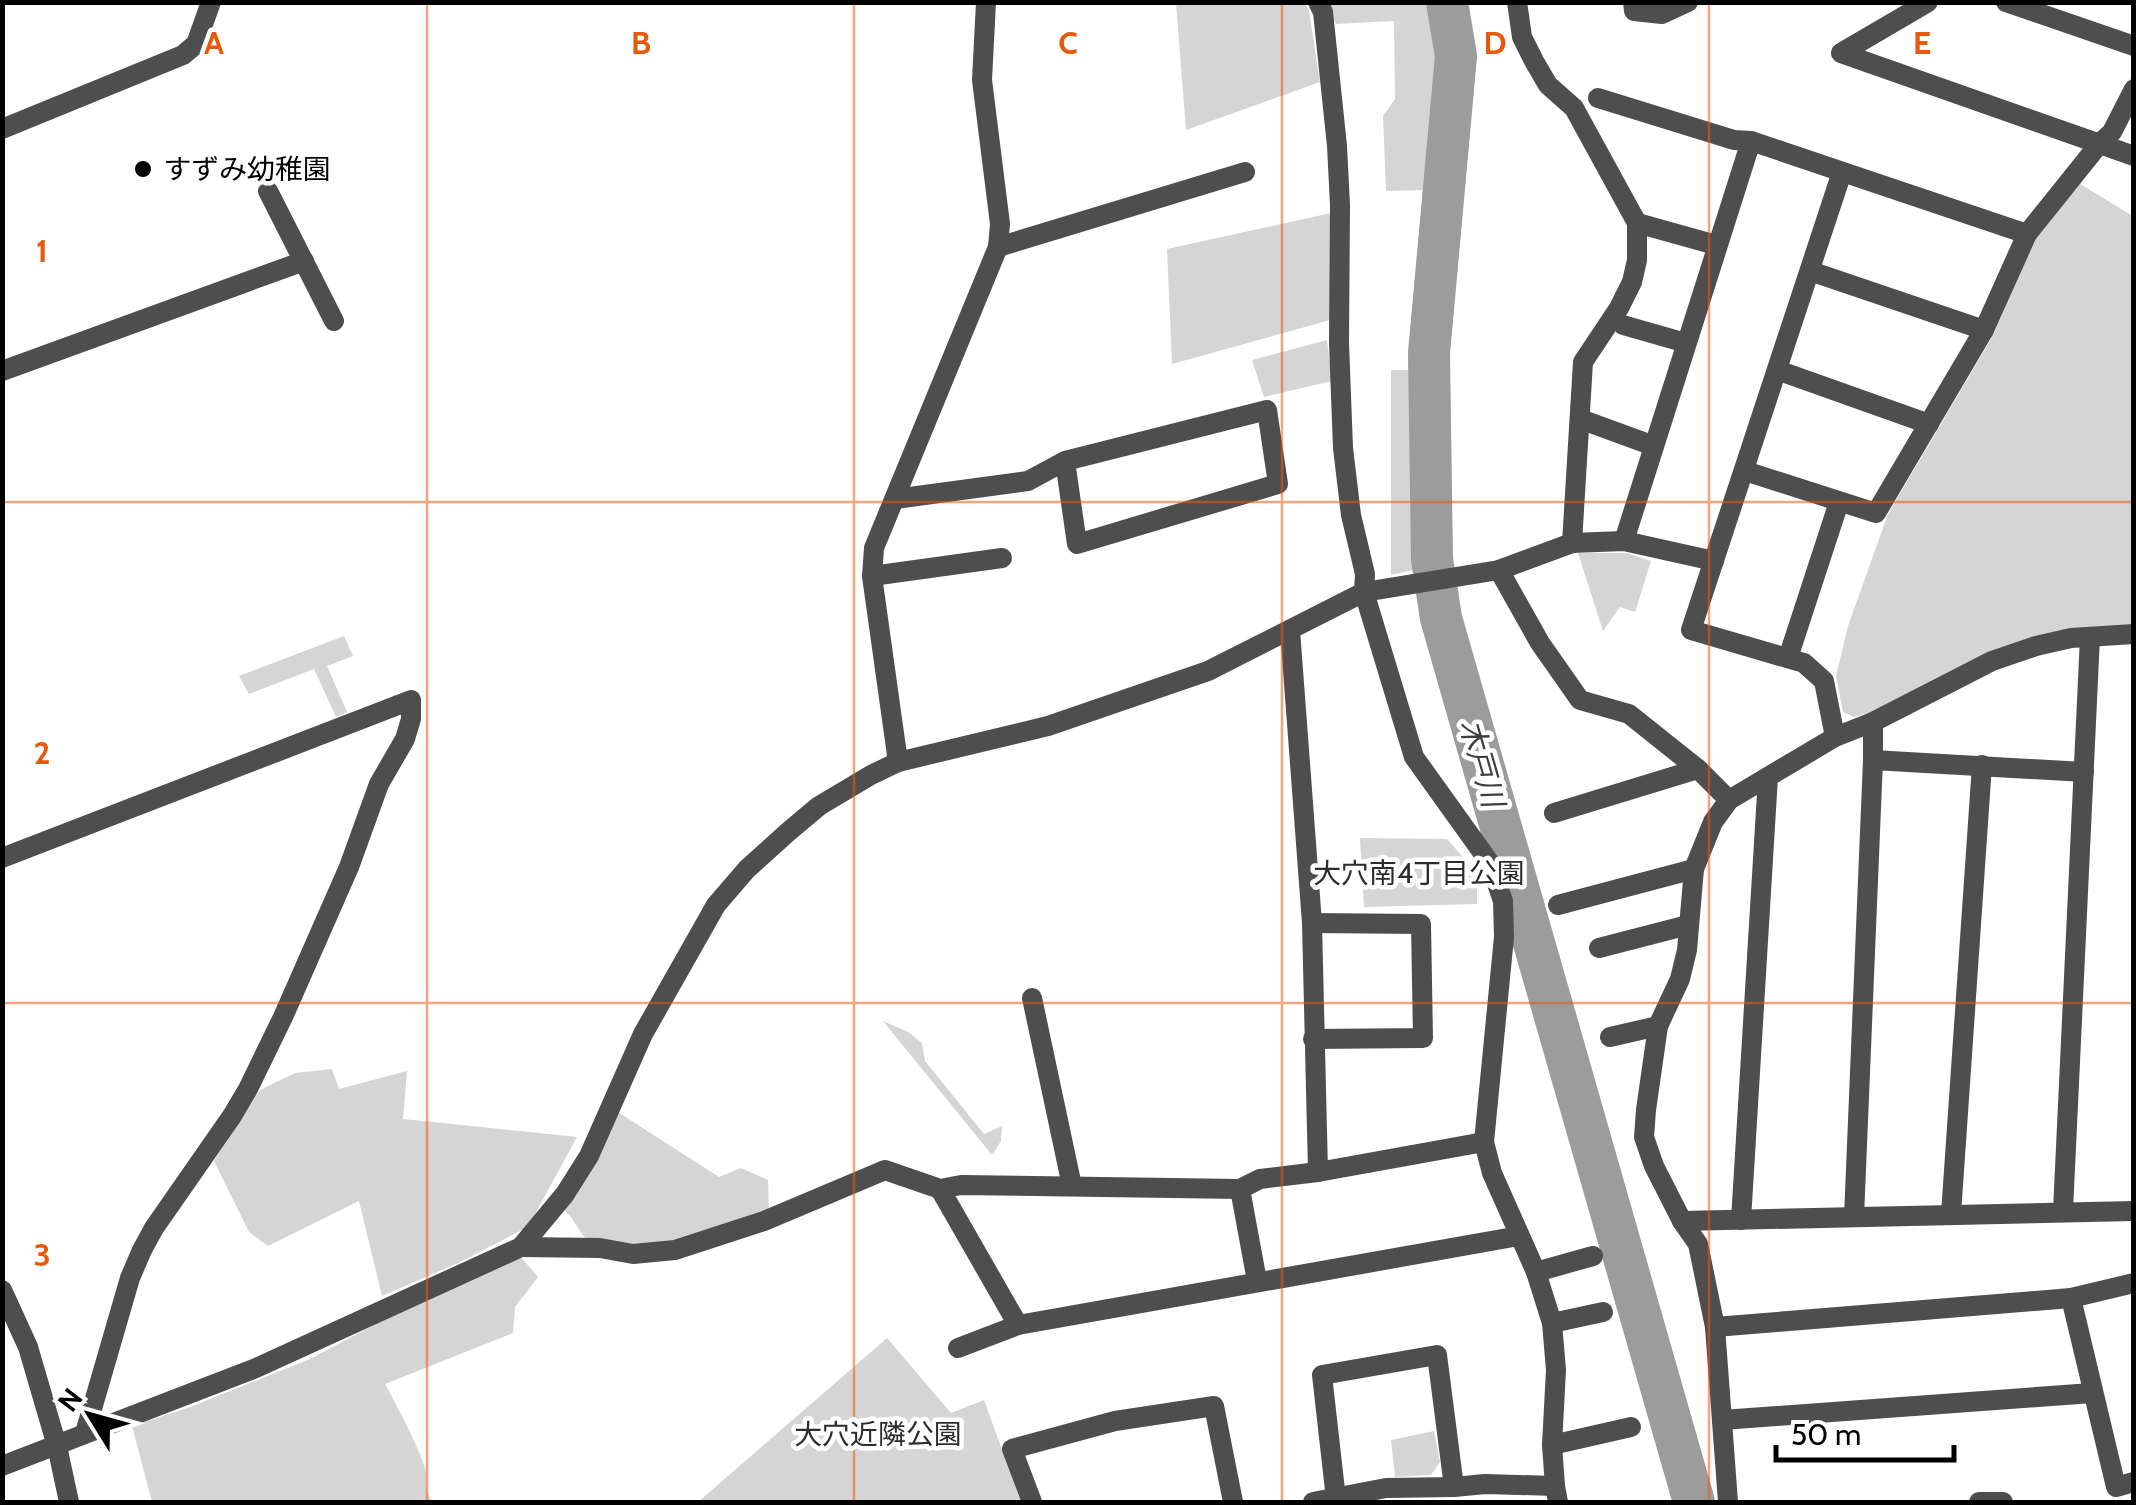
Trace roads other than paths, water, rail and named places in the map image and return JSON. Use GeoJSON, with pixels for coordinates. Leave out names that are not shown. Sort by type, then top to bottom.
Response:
{"type":"FeatureCollection","features":[{"type":"Feature","properties":{"kind":"street"},"geometry":{"type":"LineString","coordinates":[[2,129],[183,55],[196,44],[211,2]]}},
{"type":"Feature","properties":{"kind":"street"},"geometry":{"type":"LineString","coordinates":[[898,762],[872,576],[874,548],[998,247],[1000,224],[982,80],[986,2]]}},
{"type":"Feature","properties":{"kind":"street"},"geometry":{"type":"LineString","coordinates":[[1313,1502],[1386,1488],[1486,1484],[1556,1494],[1552,1323],[1536,1272],[1492,1173],[1484,1142],[1504,937],[1503,901],[1490,864],[1414,757],[1364,592],[1365,574],[1351,515],[1343,448],[1339,343],[1340,204],[1318,2]]}},
{"type":"Feature","properties":{"kind":"street"},"geometry":{"type":"LineString","coordinates":[[1517,2],[1522,37],[1534,61],[1548,85],[1574,108],[1637,223],[1637,260],[1632,282],[1583,362],[1572,542]]}},
{"type":"Feature","properties":{"kind":"street"},"geometry":{"type":"LineString","coordinates":[[1633,2],[1634,11],[1662,14],[1688,2]]}},
{"type":"Feature","properties":{"kind":"street"},"geometry":{"type":"LineString","coordinates":[[1928,2],[1841,53],[2134,156]]}},
{"type":"Feature","properties":{"kind":"street"},"geometry":{"type":"LineString","coordinates":[[2006,2],[2134,46]]}},
{"type":"Feature","properties":{"kind":"street"},"geometry":{"type":"LineString","coordinates":[[1745,471],[1876,514],[1984,330],[2027,234],[2112,132],[2134,89]]}},
{"type":"Feature","properties":{"kind":"street"},"geometry":{"type":"LineString","coordinates":[[1598,98],[1734,140],[1751,141],[2027,234]]}},
{"type":"Feature","properties":{"kind":"street"},"geometry":{"type":"LineString","coordinates":[[1624,541],[1751,141]]}},
{"type":"Feature","properties":{"kind":"street"},"geometry":{"type":"LineString","coordinates":[[998,247],[1245,172]]}},
{"type":"Feature","properties":{"kind":"street"},"geometry":{"type":"LineString","coordinates":[[1834,736],[1824,681],[1804,662],[1692,630],[1842,172]]}},
{"type":"Feature","properties":{"kind":"street"},"geometry":{"type":"LineString","coordinates":[[268,190],[334,322]]}},
{"type":"Feature","properties":{"kind":"street"},"geometry":{"type":"LineString","coordinates":[[1637,223],[1716,246]]}},
{"type":"Feature","properties":{"kind":"street"},"geometry":{"type":"LineString","coordinates":[[2,371],[304,262]]}},
{"type":"Feature","properties":{"kind":"street"},"geometry":{"type":"LineString","coordinates":[[1810,271],[1984,330]]}},
{"type":"Feature","properties":{"kind":"street"},"geometry":{"type":"LineString","coordinates":[[1623,324],[1686,343]]}},
{"type":"Feature","properties":{"kind":"street"},"geometry":{"type":"LineString","coordinates":[[1778,370],[1928,424]]}},
{"type":"Feature","properties":{"kind":"street"},"geometry":{"type":"LineString","coordinates":[[895,499],[1028,481],[1065,461],[1267,410],[1278,484],[1076,544],[1065,461]]}},
{"type":"Feature","properties":{"kind":"street"},"geometry":{"type":"LineString","coordinates":[[1580,419],[1654,446]]}},
{"type":"Feature","properties":{"kind":"street"},"geometry":{"type":"LineString","coordinates":[[1788,658],[1839,502]]}},
{"type":"Feature","properties":{"kind":"street"},"geometry":{"type":"LineString","coordinates":[[522,1247],[590,1156],[643,1034],[716,905],[747,868],[818,806],[871,775],[898,762],[1066,720],[1208,671],[1364,592],[1499,570],[1572,542],[1624,541],[1714,561]]}},
{"type":"Feature","properties":{"kind":"street"},"geometry":{"type":"LineString","coordinates":[[872,576],[1002,558]]}},
{"type":"Feature","properties":{"kind":"street"},"geometry":{"type":"LineString","coordinates":[[1499,570],[1540,644],[1580,700],[1629,714],[1730,800]]}},
{"type":"Feature","properties":{"kind":"street"},"geometry":{"type":"LineString","coordinates":[[1290,630],[1312,923],[1318,1172]]}},
{"type":"Feature","properties":{"kind":"street"},"geometry":{"type":"LineString","coordinates":[[1728,1502],[1715,1327],[1698,1244],[1682,1222],[1644,1137],[1658,1026],[1680,978],[1687,950],[1694,869],[1712,822],[1730,800],[1834,736],[1873,722],[1992,661],[2071,638],[2134,634]]}},
{"type":"Feature","properties":{"kind":"street"},"geometry":{"type":"LineString","coordinates":[[2063,1212],[2090,637]]}},
{"type":"Feature","properties":{"kind":"street"},"geometry":{"type":"LineString","coordinates":[[2,858],[411,700],[405,739],[379,784],[349,867],[248,1089],[142,1250],[130,1278],[86,1433]]}},
{"type":"Feature","properties":{"kind":"street"},"geometry":{"type":"LineString","coordinates":[[1854,1217],[1873,722]]}},
{"type":"Feature","properties":{"kind":"street"},"geometry":{"type":"LineString","coordinates":[[1873,760],[2084,772]]}},
{"type":"Feature","properties":{"kind":"street"},"geometry":{"type":"LineString","coordinates":[[1951,1214],[1982,765]]}},
{"type":"Feature","properties":{"kind":"street"},"geometry":{"type":"LineString","coordinates":[[1554,813],[1698,769]]}},
{"type":"Feature","properties":{"kind":"street"},"geometry":{"type":"LineString","coordinates":[[1741,1220],[1768,776]]}},
{"type":"Feature","properties":{"kind":"street"},"geometry":{"type":"LineString","coordinates":[[1558,905],[1694,869]]}},
{"type":"Feature","properties":{"kind":"street"},"geometry":{"type":"LineString","coordinates":[[1312,923],[1421,924],[1423,1038],[1314,1039]]}},
{"type":"Feature","properties":{"kind":"street"},"geometry":{"type":"LineString","coordinates":[[1599,948],[1688,925]]}},
{"type":"Feature","properties":{"kind":"street"},"geometry":{"type":"LineString","coordinates":[[1032,998],[1072,1186]]}},
{"type":"Feature","properties":{"kind":"street"},"geometry":{"type":"LineString","coordinates":[[1610,1037],[1658,1026]]}},
{"type":"Feature","properties":{"kind":"street"},"geometry":{"type":"LineString","coordinates":[[2,1466],[256,1368],[522,1247],[600,1248],[634,1254],[675,1250],[764,1221],[885,1170],[940,1189],[961,1185],[1240,1189],[1260,1179],[1484,1142]]}},
{"type":"Feature","properties":{"kind":"street"},"geometry":{"type":"LineString","coordinates":[[940,1189],[1018,1325]]}},
{"type":"Feature","properties":{"kind":"street"},"geometry":{"type":"LineString","coordinates":[[1240,1189],[1257,1281]]}},
{"type":"Feature","properties":{"kind":"street"},"geometry":{"type":"LineString","coordinates":[[1682,1222],[2134,1211]]}},
{"type":"Feature","properties":{"kind":"street"},"geometry":{"type":"LineString","coordinates":[[958,1348],[1018,1325],[1519,1236]]}},
{"type":"Feature","properties":{"kind":"street"},"geometry":{"type":"LineString","coordinates":[[1536,1272],[1593,1256]]}},
{"type":"Feature","properties":{"kind":"street"},"geometry":{"type":"LineString","coordinates":[[1715,1327],[2070,1298],[2134,1283]]}},
{"type":"Feature","properties":{"kind":"street"},"geometry":{"type":"LineString","coordinates":[[2,1290],[28,1348],[57,1446],[68,1502]]}},
{"type":"Feature","properties":{"kind":"street"},"geometry":{"type":"LineString","coordinates":[[2070,1298],[2116,1486],[2134,1482]]}},
{"type":"Feature","properties":{"kind":"street"},"geometry":{"type":"LineString","coordinates":[[1552,1323],[1603,1312]]}},
{"type":"Feature","properties":{"kind":"street"},"geometry":{"type":"LineString","coordinates":[[1336,1499],[1322,1375],[1438,1356],[1454,1487]]}},
{"type":"Feature","properties":{"kind":"street"},"geometry":{"type":"LineString","coordinates":[[1722,1420],[2092,1393]]}},
{"type":"Feature","properties":{"kind":"street"},"geometry":{"type":"LineString","coordinates":[[1032,1502],[1012,1449],[1115,1421],[1214,1406],[1233,1502]]}},
{"type":"Feature","properties":{"kind":"street"},"geometry":{"type":"LineString","coordinates":[[1552,1445],[1631,1427]]}},
{"type":"Feature","properties":{"kind":"street"},"geometry":{"type":"LineString","coordinates":[[1979,1502],[2003,1502]]}},
{"type":"Feature","properties":{"kind":"waterway","name":"木戸川"},"geometry":{"type":"LineString","coordinates":[[1447,2],[1456,56],[1429,353],[1432,559],[1441,618],[1694,1502]]}},
{"type":"Feature","properties":{"kind":"place","name":"すずみ幼稚園"},"geometry":{"type":"Point","coordinates":[143,169]}},
{"type":"Feature","properties":{"kind":"park label","name":"大穴南4丁目公園"},"geometry":{"type":"Point","coordinates":[1419,873]}},
{"type":"Feature","properties":{"kind":"park label","name":"大穴近隣公園"},"geometry":{"type":"Point","coordinates":[878,1434]}}]}
